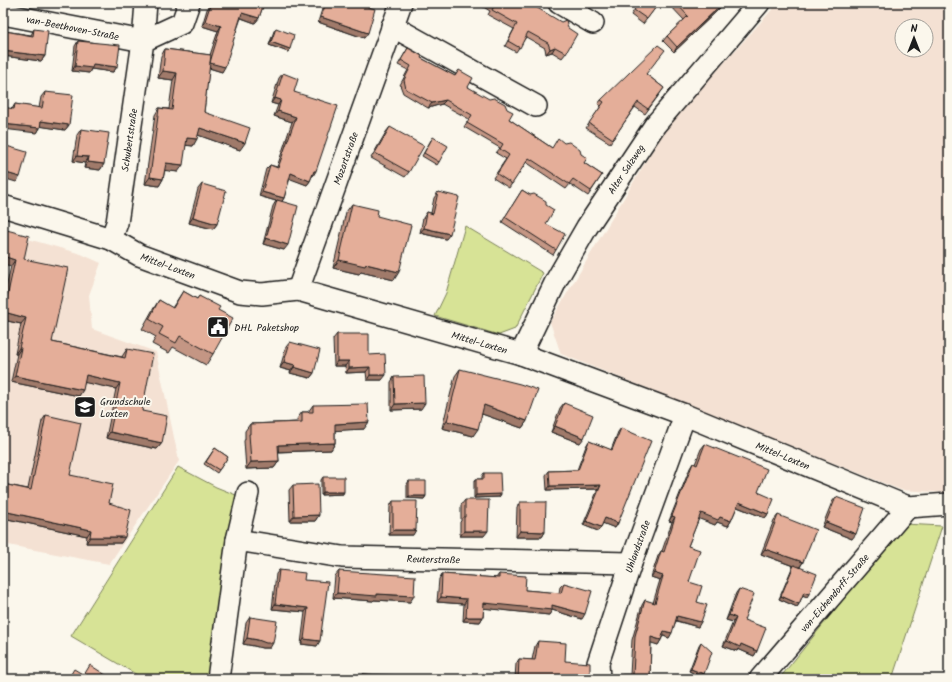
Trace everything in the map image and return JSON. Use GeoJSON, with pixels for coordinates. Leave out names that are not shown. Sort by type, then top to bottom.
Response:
{"type":"FeatureCollection","features":[{"type":"Feature","properties":{"kind":"street","name":"Schubertstraße"},"geometry":{"type":"LineString","coordinates":[[112,239],[117,223],[143,41],[146,3]]}},
{"type":"Feature","properties":{"kind":"street"},"geometry":{"type":"LineString","coordinates":[[143,41],[182,24],[189,3]]}},
{"type":"Feature","properties":{"kind":"street","name":"Mozartstraße"},"geometry":{"type":"LineString","coordinates":[[298,290],[401,3]]}},
{"type":"Feature","properties":{"kind":"street"},"geometry":{"type":"LineString","coordinates":[[559,3],[593,23]]}},
{"type":"Feature","properties":{"kind":"street","name":"Alter Salzweg"},"geometry":{"type":"LineString","coordinates":[[521,354],[557,279],[587,226],[655,125],[759,3]]}},
{"type":"Feature","properties":{"kind":"street","name":"van-Beethoven-Straße"},"geometry":{"type":"LineString","coordinates":[[3,14],[143,41]]}},
{"type":"Feature","properties":{"kind":"street"},"geometry":{"type":"LineString","coordinates":[[392,26],[536,106]]}},
{"type":"Feature","properties":{"kind":"street","name":"Mittel-Loxten"},"geometry":{"type":"LineString","coordinates":[[3,206],[112,239],[139,255],[240,292],[262,294],[298,290],[521,354],[685,415],[908,506],[949,504]]}},
{"type":"Feature","properties":{"kind":"street","name":"Uhlandstraße"},"geometry":{"type":"LineString","coordinates":[[599,679],[598,663],[631,564],[685,415]]}},
{"type":"Feature","properties":{"kind":"street"},"geometry":{"type":"LineString","coordinates":[[218,679],[237,540],[248,493]]}},
{"type":"Feature","properties":{"kind":"street","name":"von-Eichendorff-Straße"},"geometry":{"type":"LineString","coordinates":[[760,679],[908,506]]}},
{"type":"Feature","properties":{"kind":"street","name":"Reuterstraße"},"geometry":{"type":"LineString","coordinates":[[237,540],[342,557],[631,564]]}},
{"type":"Feature","properties":{"kind":"shaded area"},"geometry":{"type":"Polygon","coordinates":[[[778,3],[949,3],[949,493],[901,490],[561,354],[550,322],[667,126],[778,3]]]}},
{"type":"Feature","properties":{"kind":"shaded area","name":"Grundschule Loxten"},"geometry":{"type":"Polygon","coordinates":[[[28,239],[81,254],[101,263],[89,295],[92,329],[156,352],[179,461],[109,564],[3,544],[3,352],[28,239]]]}},
{"type":"Feature","properties":{"kind":"green space"},"geometry":{"type":"Polygon","coordinates":[[[465,226],[543,273],[515,329],[499,335],[435,316],[446,293],[465,226]]]}},
{"type":"Feature","properties":{"kind":"green space"},"geometry":{"type":"Polygon","coordinates":[[[178,467],[216,487],[236,495],[214,679],[144,679],[71,636],[178,467]]]}},
{"type":"Feature","properties":{"kind":"green space"},"geometry":{"type":"Polygon","coordinates":[[[904,524],[942,526],[892,679],[779,679],[904,524]]]}},
{"type":"Feature","properties":{"kind":"building"},"geometry":{"type":"Polygon","coordinates":[[[211,3],[264,3],[259,18],[242,13],[225,67],[210,63],[221,26],[205,21],[211,3]]]}},
{"type":"Feature","properties":{"kind":"building"},"geometry":{"type":"Polygon","coordinates":[[[326,3],[355,3],[375,9],[368,33],[321,17],[326,3]]]}},
{"type":"Feature","properties":{"kind":"building"},"geometry":{"type":"Polygon","coordinates":[[[489,3],[529,3],[561,22],[566,20],[568,28],[577,34],[566,53],[555,47],[550,49],[548,43],[528,32],[520,48],[508,41],[517,24],[492,10],[494,6],[489,3]]]}},
{"type":"Feature","properties":{"kind":"building"},"geometry":{"type":"Polygon","coordinates":[[[639,3],[659,3],[647,19],[634,10],[639,3]]]}},
{"type":"Feature","properties":{"kind":"building"},"geometry":{"type":"Polygon","coordinates":[[[676,3],[723,3],[677,47],[667,36],[688,16],[676,3]]]}},
{"type":"Feature","properties":{"kind":"building"},"geometry":{"type":"Polygon","coordinates":[[[3,27],[5,28],[5,31],[33,36],[34,29],[48,31],[45,56],[3,51],[3,27]]]}},
{"type":"Feature","properties":{"kind":"building"},"geometry":{"type":"Polygon","coordinates":[[[276,28],[294,35],[290,49],[271,42],[276,28]]]}},
{"type":"Feature","properties":{"kind":"building"},"geometry":{"type":"Polygon","coordinates":[[[78,41],[120,45],[117,67],[93,64],[92,68],[75,66],[78,41]]]}},
{"type":"Feature","properties":{"kind":"building"},"geometry":{"type":"Polygon","coordinates":[[[658,45],[665,50],[646,74],[664,88],[648,109],[638,102],[613,139],[589,123],[604,102],[601,100],[658,45]]]}},
{"type":"Feature","properties":{"kind":"building"},"geometry":{"type":"Polygon","coordinates":[[[408,48],[422,56],[421,58],[455,76],[459,70],[473,78],[468,87],[489,99],[494,98],[505,104],[507,109],[513,112],[509,119],[552,148],[558,138],[564,143],[569,142],[580,150],[581,154],[587,158],[584,163],[602,175],[591,191],[573,179],[569,184],[529,158],[512,184],[497,174],[509,155],[500,149],[503,144],[467,123],[472,115],[446,100],[432,103],[406,89],[404,80],[411,66],[401,60],[408,48]]]}},
{"type":"Feature","properties":{"kind":"building"},"geometry":{"type":"Polygon","coordinates":[[[165,49],[211,55],[204,112],[250,128],[245,143],[200,128],[197,139],[187,138],[183,165],[166,163],[163,179],[150,177],[159,108],[172,110],[177,73],[163,71],[165,49]]]}},
{"type":"Feature","properties":{"kind":"building"},"geometry":{"type":"Polygon","coordinates":[[[283,73],[298,79],[294,92],[338,106],[316,171],[314,171],[310,181],[291,173],[284,198],[262,192],[270,165],[278,168],[296,117],[278,111],[281,100],[275,98],[283,73]]]}},
{"type":"Feature","properties":{"kind":"building"},"geometry":{"type":"Polygon","coordinates":[[[45,92],[73,95],[69,125],[41,121],[40,128],[3,124],[3,107],[14,109],[15,104],[42,108],[45,92]]]}},
{"type":"Feature","properties":{"kind":"building"},"geometry":{"type":"Polygon","coordinates":[[[390,127],[424,146],[409,172],[375,153],[390,127]]]}},
{"type":"Feature","properties":{"kind":"building"},"geometry":{"type":"Polygon","coordinates":[[[81,129],[109,133],[104,164],[88,162],[89,157],[77,156],[81,129]]]}},
{"type":"Feature","properties":{"kind":"building"},"geometry":{"type":"Polygon","coordinates":[[[433,137],[448,146],[439,162],[424,153],[433,137]]]}},
{"type":"Feature","properties":{"kind":"building"},"geometry":{"type":"Polygon","coordinates":[[[3,145],[27,152],[20,177],[3,172],[3,145]]]}},
{"type":"Feature","properties":{"kind":"building"},"geometry":{"type":"Polygon","coordinates":[[[202,184],[226,191],[217,224],[193,217],[202,184]]]}},
{"type":"Feature","properties":{"kind":"building"},"geometry":{"type":"Polygon","coordinates":[[[522,190],[530,195],[534,194],[546,201],[546,205],[554,210],[546,224],[565,234],[556,250],[505,217],[522,190]]]}},
{"type":"Feature","properties":{"kind":"building"},"geometry":{"type":"Polygon","coordinates":[[[438,192],[459,197],[450,234],[424,228],[427,212],[433,214],[438,192]]]}},
{"type":"Feature","properties":{"kind":"building"},"geometry":{"type":"Polygon","coordinates":[[[277,200],[298,206],[288,245],[266,238],[277,200]]]}},
{"type":"Feature","properties":{"kind":"building"},"geometry":{"type":"Polygon","coordinates":[[[352,204],[378,210],[377,216],[411,225],[399,272],[366,264],[365,266],[339,260],[352,204]]]}},
{"type":"Feature","properties":{"kind":"building"},"geometry":{"type":"Polygon","coordinates":[[[3,229],[29,236],[24,259],[68,268],[52,342],[125,358],[127,349],[153,354],[142,411],[167,416],[162,443],[110,432],[120,383],[86,375],[83,390],[15,376],[21,348],[19,348],[26,318],[4,312],[15,260],[3,256],[3,229]]]}},
{"type":"Feature","properties":{"kind":"building"},"geometry":{"type":"Polygon","coordinates":[[[183,291],[197,299],[199,296],[220,307],[218,310],[233,318],[213,354],[180,336],[176,343],[159,334],[163,327],[149,319],[159,300],[173,308],[183,291]]]}},
{"type":"Feature","properties":{"kind":"building"},"geometry":{"type":"Polygon","coordinates":[[[337,334],[369,334],[369,355],[385,354],[386,375],[370,375],[370,367],[349,368],[349,361],[337,361],[337,334]]]}},
{"type":"Feature","properties":{"kind":"building"},"geometry":{"type":"Polygon","coordinates":[[[290,342],[320,350],[314,373],[294,367],[295,365],[284,362],[290,342]]]}},
{"type":"Feature","properties":{"kind":"building"},"geometry":{"type":"Polygon","coordinates":[[[460,369],[538,390],[527,421],[484,405],[478,429],[447,421],[460,369]]]}},
{"type":"Feature","properties":{"kind":"building"},"geometry":{"type":"Polygon","coordinates":[[[424,376],[425,403],[395,404],[394,377],[424,376]]]}},
{"type":"Feature","properties":{"kind":"building"},"geometry":{"type":"Polygon","coordinates":[[[564,403],[593,415],[584,438],[555,426],[564,403]]]}},
{"type":"Feature","properties":{"kind":"building"},"geometry":{"type":"Polygon","coordinates":[[[368,404],[369,422],[335,424],[335,443],[278,445],[279,461],[251,462],[249,434],[250,424],[302,422],[302,412],[313,412],[313,405],[368,404]]]}},
{"type":"Feature","properties":{"kind":"building"},"geometry":{"type":"Polygon","coordinates":[[[46,415],[81,423],[70,475],[113,484],[109,503],[131,510],[125,537],[90,537],[91,530],[3,511],[3,484],[31,490],[46,415]]]}},
{"type":"Feature","properties":{"kind":"building"},"geometry":{"type":"Polygon","coordinates":[[[621,428],[651,441],[618,523],[605,518],[601,527],[586,521],[601,485],[550,486],[549,471],[578,470],[589,441],[612,450],[621,428]]]}},
{"type":"Feature","properties":{"kind":"building"},"geometry":{"type":"Polygon","coordinates":[[[705,444],[767,469],[758,492],[774,499],[768,514],[739,502],[731,521],[720,517],[718,520],[701,513],[688,546],[700,550],[689,582],[702,586],[697,602],[707,605],[701,622],[677,616],[672,633],[664,631],[661,640],[651,637],[650,679],[622,679],[622,675],[633,675],[635,636],[645,600],[655,603],[663,576],[654,573],[661,551],[664,552],[675,517],[672,516],[693,463],[697,465],[705,444]]]}},
{"type":"Feature","properties":{"kind":"building"},"geometry":{"type":"Polygon","coordinates":[[[215,448],[228,457],[219,470],[206,462],[215,448]]]}},
{"type":"Feature","properties":{"kind":"building"},"geometry":{"type":"Polygon","coordinates":[[[484,473],[500,473],[501,494],[476,495],[476,479],[484,479],[484,473]]]}},
{"type":"Feature","properties":{"kind":"building"},"geometry":{"type":"Polygon","coordinates":[[[323,477],[344,477],[344,492],[323,492],[323,477]]]}},
{"type":"Feature","properties":{"kind":"building"},"geometry":{"type":"Polygon","coordinates":[[[409,481],[426,481],[426,496],[409,496],[409,481]]]}},
{"type":"Feature","properties":{"kind":"building"},"geometry":{"type":"Polygon","coordinates":[[[318,484],[319,515],[294,516],[293,485],[318,484]]]}},
{"type":"Feature","properties":{"kind":"building"},"geometry":{"type":"Polygon","coordinates":[[[836,497],[865,508],[856,534],[826,522],[836,497]]]}},
{"type":"Feature","properties":{"kind":"building"},"geometry":{"type":"Polygon","coordinates":[[[465,500],[489,500],[488,531],[464,531],[465,500]]]}},
{"type":"Feature","properties":{"kind":"building"},"geometry":{"type":"Polygon","coordinates":[[[393,501],[417,501],[416,530],[393,530],[393,501]]]}},
{"type":"Feature","properties":{"kind":"building"},"geometry":{"type":"Polygon","coordinates":[[[520,502],[546,502],[545,532],[520,531],[520,502]]]}},
{"type":"Feature","properties":{"kind":"building"},"geometry":{"type":"Polygon","coordinates":[[[778,515],[816,530],[803,562],[765,549],[778,515]]]}},
{"type":"Feature","properties":{"kind":"building"},"geometry":{"type":"Polygon","coordinates":[[[794,565],[817,574],[809,594],[804,592],[799,604],[781,596],[794,565]]]}},
{"type":"Feature","properties":{"kind":"building"},"geometry":{"type":"Polygon","coordinates":[[[279,570],[305,573],[304,580],[328,582],[320,641],[304,639],[308,608],[275,604],[279,570]]]}},
{"type":"Feature","properties":{"kind":"building"},"geometry":{"type":"Polygon","coordinates":[[[339,571],[415,576],[414,596],[377,594],[377,596],[337,593],[339,571]]]}},
{"type":"Feature","properties":{"kind":"building"},"geometry":{"type":"Polygon","coordinates":[[[442,574],[499,578],[499,574],[526,576],[525,590],[561,593],[564,583],[592,591],[585,614],[552,605],[552,610],[484,603],[483,617],[466,617],[467,599],[441,597],[442,574]]]}},
{"type":"Feature","properties":{"kind":"building"},"geometry":{"type":"Polygon","coordinates":[[[739,589],[754,594],[744,620],[766,628],[757,651],[741,644],[740,647],[727,641],[736,618],[729,615],[739,589]]]}},
{"type":"Feature","properties":{"kind":"building"},"geometry":{"type":"Polygon","coordinates":[[[250,617],[277,621],[273,643],[266,643],[247,638],[250,617]]]}},
{"type":"Feature","properties":{"kind":"building"},"geometry":{"type":"Polygon","coordinates":[[[538,641],[566,643],[565,661],[590,663],[589,679],[518,679],[519,659],[535,660],[538,641]]]}},
{"type":"Feature","properties":{"kind":"building"},"geometry":{"type":"Polygon","coordinates":[[[701,642],[712,652],[704,674],[691,669],[701,642]]]}},
{"type":"Feature","properties":{"kind":"building"},"geometry":{"type":"Polygon","coordinates":[[[90,665],[112,679],[68,679],[74,669],[84,675],[90,665]]]}},
{"type":"Feature","properties":{"kind":"building"},"geometry":{"type":"Polygon","coordinates":[[[363,674],[427,677],[427,679],[363,679],[363,674]]]}},
{"type":"Feature","properties":{"kind":"building"},"geometry":{"type":"Polygon","coordinates":[[[299,675],[319,677],[318,679],[298,679],[299,675]]]}},
{"type":"Feature","properties":{"kind":"place","name":"DHL Paketshop"},"geometry":{"type":"Point","coordinates":[218,327]}},
{"type":"Feature","properties":{"kind":"place","name":"Grundschule Loxten"},"geometry":{"type":"Point","coordinates":[85,407]}}]}
